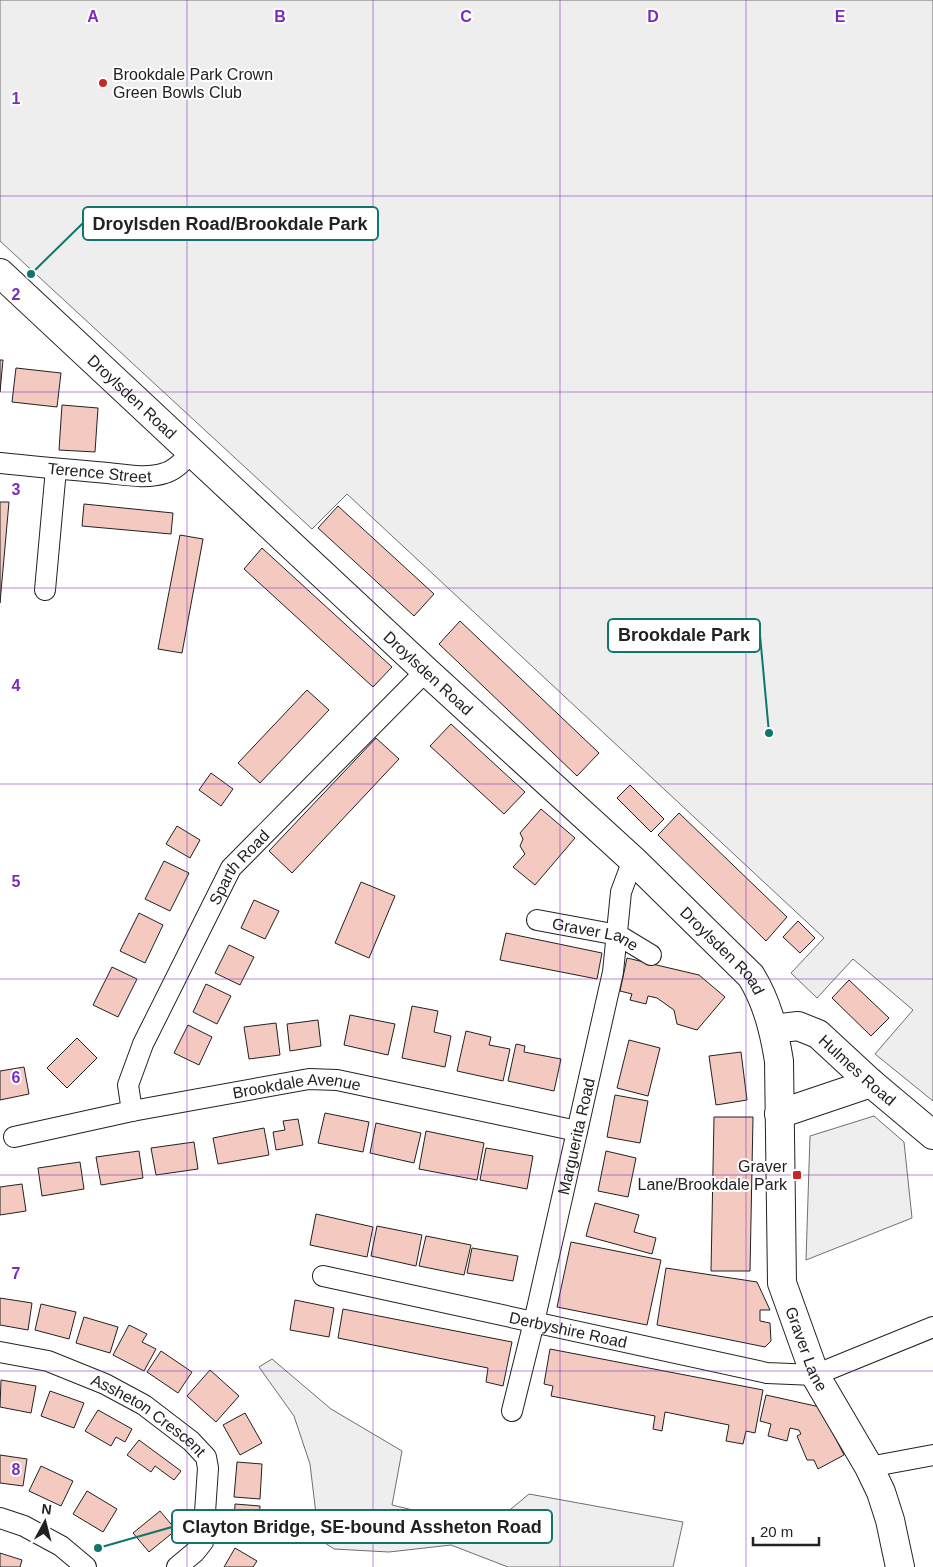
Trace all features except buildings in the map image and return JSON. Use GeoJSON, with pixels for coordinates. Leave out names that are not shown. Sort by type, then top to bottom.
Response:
{"type":"FeatureCollection","features":[{"type":"Feature","properties":{"kind":"street","name":"Droylsden Road"},"geometry":{"type":"LineString","coordinates":[[0,273],[633,860],[751,976],[759,989],[774,1029],[779,1061],[779,1114]]}},
{"type":"Feature","properties":{"kind":"street","name":"Terence Street"},"geometry":{"type":"LineString","coordinates":[[0,463],[152,476],[174,470],[192,452]]}},
{"type":"Feature","properties":{"kind":"street"},"geometry":{"type":"LineString","coordinates":[[45,590],[56,469]]}},
{"type":"Feature","properties":{"kind":"street","name":"Sparth Road"},"geometry":{"type":"LineString","coordinates":[[132,1111],[128,1085],[143,1044],[231,868],[426,670]]}},
{"type":"Feature","properties":{"kind":"street","name":"Marguerita Road"},"geometry":{"type":"LineString","coordinates":[[512,1411],[613,972],[621,892],[633,860]]}},
{"type":"Feature","properties":{"kind":"street","name":"Graver Lane"},"geometry":{"type":"LineString","coordinates":[[537,920],[618,935],[651,955]]}},
{"type":"Feature","properties":{"kind":"street","name":"Hulmes Road"},"geometry":{"type":"LineString","coordinates":[[774,1029],[798,1026],[818,1034],[933,1136]]}},
{"type":"Feature","properties":{"kind":"street","name":"Brookdale Avenue"},"geometry":{"type":"LineString","coordinates":[[14,1137],[132,1111],[309,1079],[337,1080],[577,1131]]}},
{"type":"Feature","properties":{"kind":"street"},"geometry":{"type":"LineString","coordinates":[[779,1114],[871,1083]]}},
{"type":"Feature","properties":{"kind":"street","name":"Graver Lane"},"geometry":{"type":"LineString","coordinates":[[779,1114],[782,1284],[815,1375],[869,1467],[884,1501],[900,1567]]}},
{"type":"Feature","properties":{"kind":"street","name":"Derbyshire Road"},"geometry":{"type":"LineString","coordinates":[[323,1276],[768,1373],[815,1375]]}},
{"type":"Feature","properties":{"kind":"street"},"geometry":{"type":"LineString","coordinates":[[815,1375],[933,1327]]}},
{"type":"Feature","properties":{"kind":"street","name":"Assheton Crescent"},"geometry":{"type":"LineString","coordinates":[[0,1352],[48,1361],[105,1384],[144,1405],[191,1441],[206,1457],[208,1468],[203,1542],[195,1552],[177,1567]]}},
{"type":"Feature","properties":{"kind":"street"},"geometry":{"type":"LineString","coordinates":[[869,1467],[933,1455]]}},
{"type":"Feature","properties":{"kind":"street"},"geometry":{"type":"LineString","coordinates":[[0,1518],[24,1526],[61,1546],[86,1567]]}},
{"type":"Feature","properties":{"kind":"shaded area"},"geometry":{"type":"Polygon","coordinates":[[[0,0],[933,0],[933,1101],[875,1054],[913,1010],[853,959],[817,998],[791,973],[824,938],[347,494],[312,529],[0,241],[0,0]]]}},
{"type":"Feature","properties":{"kind":"shaded area"},"geometry":{"type":"Polygon","coordinates":[[[874,1116],[904,1142],[912,1218],[806,1260],[810,1136],[874,1116]]]}},
{"type":"Feature","properties":{"kind":"shaded area"},"geometry":{"type":"Polygon","coordinates":[[[272,1359],[331,1409],[402,1451],[392,1505],[488,1528],[529,1494],[683,1522],[673,1567],[508,1567],[451,1545],[389,1552],[334,1549],[319,1539],[310,1464],[294,1416],[259,1367],[272,1359]]]}},
{"type":"Feature","properties":{"kind":"place","name":"Brookdale Park Crown Green Bowls Club"},"geometry":{"type":"Point","coordinates":[103,83]}},
{"type":"Feature","properties":{"kind":"place","name":"Droylsden Road/Brookdale Park"},"geometry":{"type":"Point","coordinates":[31,274]}},
{"type":"Feature","properties":{"kind":"place","name":"Brookdale Park"},"geometry":{"type":"Point","coordinates":[769,733]}},
{"type":"Feature","properties":{"kind":"place","name":"Graver Lane/Brookdale Park"},"geometry":{"type":"Point","coordinates":[797,1175]}},
{"type":"Feature","properties":{"kind":"place","name":"Clayton Bridge, SE-bound Assheton Road"},"geometry":{"type":"Point","coordinates":[98,1548]}}]}
